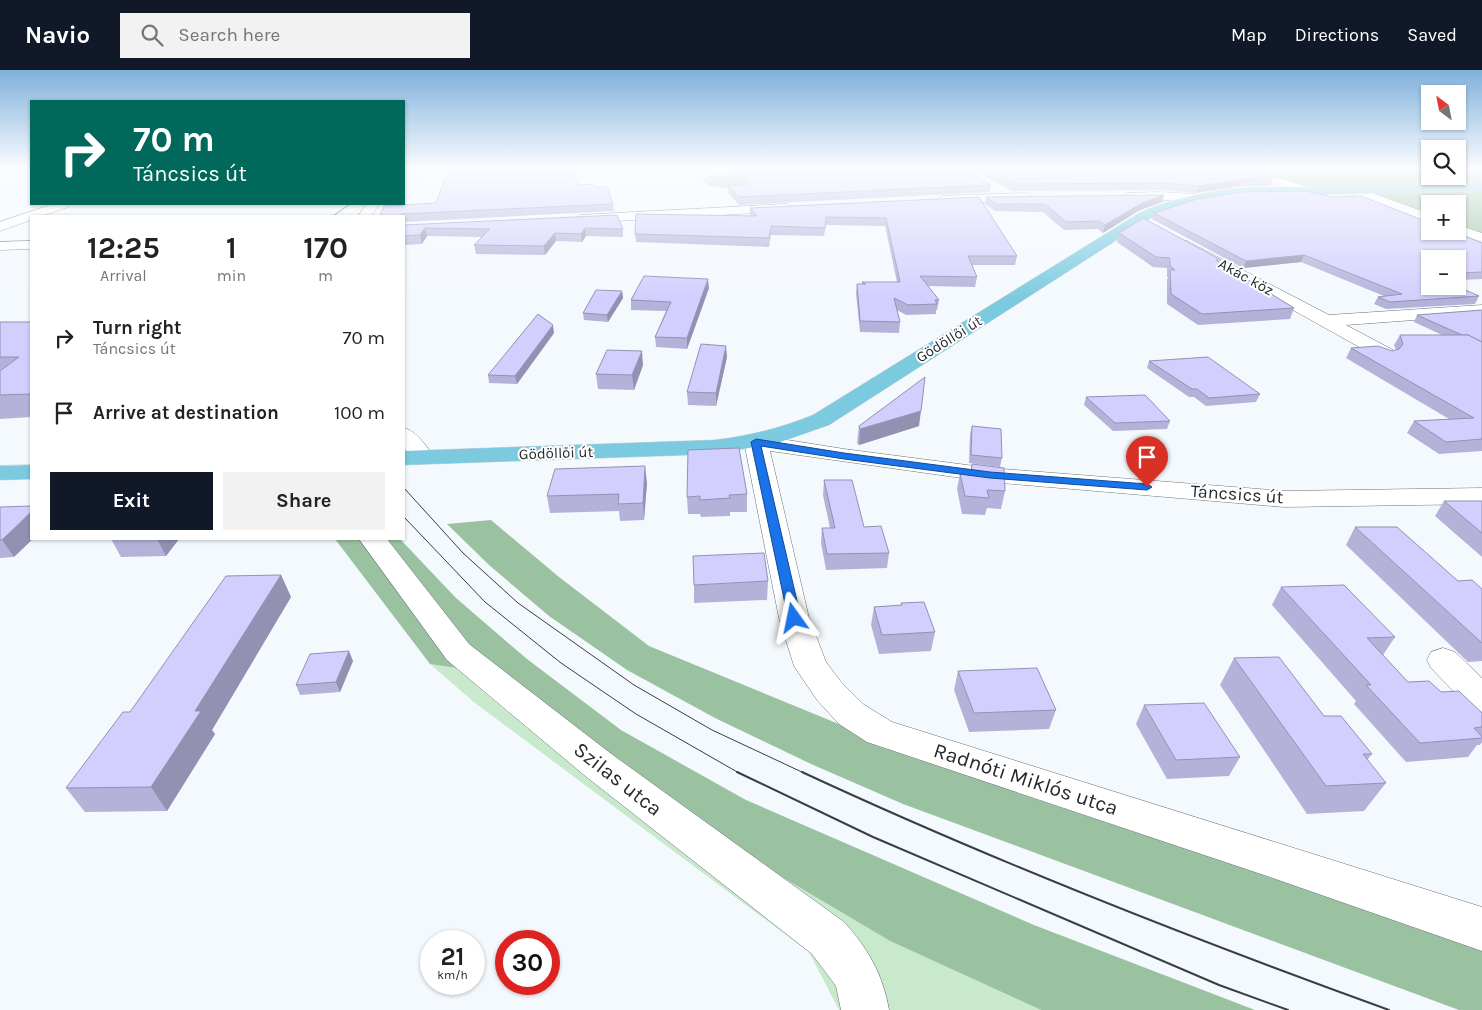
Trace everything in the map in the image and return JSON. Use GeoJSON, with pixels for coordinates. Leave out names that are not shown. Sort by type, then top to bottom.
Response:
{"type":"FeatureCollection","features":[{"type":"Feature","properties":{"kind":"main road","name":"Gödöllői út"},"geometry":{"type":"LineString","coordinates":[[413,458],[716,447],[756,442],[792,432],[821,420],[1154,212]]}},
{"type":"Feature","properties":{"kind":"main road"},"geometry":{"type":"LineString","coordinates":[[0,473],[30,472]]}},
{"type":"Feature","properties":{"kind":"street"},"geometry":{"type":"LineString","coordinates":[[571,220],[723,212]]}},
{"type":"Feature","properties":{"kind":"street"},"geometry":{"type":"LineString","coordinates":[[0,227],[30,216]]}},
{"type":"Feature","properties":{"kind":"street"},"geometry":{"type":"LineString","coordinates":[[1140,219],[1157,228]]}},
{"type":"Feature","properties":{"kind":"street"},"geometry":{"type":"LineString","coordinates":[[1466,232],[1482,238]]}},
{"type":"Feature","properties":{"kind":"street","name":"Akác köz"},"geometry":{"type":"LineString","coordinates":[[1174,238],[1386,354]]}},
{"type":"Feature","properties":{"kind":"street"},"geometry":{"type":"LineString","coordinates":[[0,246],[30,245]]}},
{"type":"Feature","properties":{"kind":"street"},"geometry":{"type":"LineString","coordinates":[[1326,321],[1482,310]]}},
{"type":"Feature","properties":{"kind":"street"},"geometry":{"type":"LineString","coordinates":[[405,438],[413,458]]}},
{"type":"Feature","properties":{"kind":"street","name":"Táncsics út"},"geometry":{"type":"LineString","coordinates":[[756,442],[844,456],[990,475],[1284,498],[1482,496]]}},
{"type":"Feature","properties":{"kind":"street","name":"Radnóti Miklós utca"},"geometry":{"type":"LineString","coordinates":[[756,442],[797,626],[811,666],[829,691],[852,714],[880,732],[1258,854],[1482,929]]}},
{"type":"Feature","properties":{"kind":"street","name":"Szilas utca"},"geometry":{"type":"LineString","coordinates":[[373,540],[458,652],[597,764],[828,938],[853,966],[862,990],[865,1010]]}},
{"type":"Feature","properties":{"kind":"street"},"geometry":{"type":"LineString","coordinates":[[1443,660],[1482,699]]}},
{"type":"Feature","properties":{"kind":"green space"},"geometry":{"type":"Polygon","coordinates":[[[1466,212],[1482,212],[1482,236],[1466,229],[1466,212]]]}},
{"type":"Feature","properties":{"kind":"green space"},"geometry":{"type":"Polygon","coordinates":[[[491,520],[559,577],[649,646],[890,745],[1482,951],[1482,1010],[1459,1010],[903,804],[811,764],[715,718],[627,670],[549,616],[489,565],[447,524],[491,520]]]}},
{"type":"Feature","properties":{"kind":"green space"},"geometry":{"type":"Polygon","coordinates":[[[336,540],[401,540],[456,598],[527,659],[621,730],[746,800],[1034,925],[1255,1010],[1041,1010],[890,941],[731,847],[502,675],[430,664],[336,540]]]}},
{"type":"Feature","properties":{"kind":"green space"},"geometry":{"type":"Polygon","coordinates":[[[430,664],[502,675],[731,847],[890,941],[1041,1010],[839,1010],[809,952],[475,703],[430,664]]]}},
{"type":"Feature","properties":{"kind":"building"},"geometry":{"type":"Polygon","coordinates":[[[382,212],[447,212],[401,215],[380,215],[382,212]]]}},
{"type":"Feature","properties":{"kind":"building"},"geometry":{"type":"Polygon","coordinates":[[[753,212],[989,212],[1017,256],[968,256],[977,277],[920,276],[939,300],[935,300],[937,304],[908,305],[894,298],[900,322],[860,321],[857,284],[866,284],[862,282],[900,282],[886,218],[826,217],[825,228],[771,226],[769,238],[635,234],[636,214],[757,216],[753,212]]]}},
{"type":"Feature","properties":{"kind":"building"},"geometry":{"type":"Polygon","coordinates":[[[1054,212],[1127,212],[1105,225],[1099,221],[1066,222],[1054,212]]]}},
{"type":"Feature","properties":{"kind":"building"},"geometry":{"type":"Polygon","coordinates":[[[1402,212],[1421,219],[1421,240],[1466,240],[1466,237],[1482,243],[1482,272],[1466,273],[1466,250],[1421,250],[1421,295],[1466,295],[1466,290],[1479,296],[1390,302],[1378,297],[1402,294],[1304,255],[1246,261],[1154,213],[1402,212]]]}},
{"type":"Feature","properties":{"kind":"building"},"geometry":{"type":"Polygon","coordinates":[[[617,215],[623,229],[585,228],[581,234],[555,233],[544,246],[474,245],[490,229],[425,228],[420,235],[405,236],[405,225],[617,215]]]}},
{"type":"Feature","properties":{"kind":"building"},"geometry":{"type":"Polygon","coordinates":[[[1143,218],[1221,260],[1216,260],[1294,308],[1202,314],[1171,294],[1170,270],[1175,270],[1170,266],[1170,258],[1156,257],[1119,233],[1143,218]]]}},
{"type":"Feature","properties":{"kind":"building"},"geometry":{"type":"Polygon","coordinates":[[[644,276],[708,279],[687,338],[655,337],[671,302],[631,300],[644,276]]]}},
{"type":"Feature","properties":{"kind":"building"},"geometry":{"type":"Polygon","coordinates":[[[596,290],[622,291],[607,315],[583,313],[596,290]]]}},
{"type":"Feature","properties":{"kind":"building"},"geometry":{"type":"Polygon","coordinates":[[[1482,310],[1482,342],[1417,315],[1482,310]]]}},
{"type":"Feature","properties":{"kind":"building"},"geometry":{"type":"Polygon","coordinates":[[[538,314],[553,325],[515,376],[488,375],[538,314]]]}},
{"type":"Feature","properties":{"kind":"building"},"geometry":{"type":"Polygon","coordinates":[[[0,322],[30,322],[30,394],[0,395],[0,371],[19,357],[0,357],[0,322]]]}},
{"type":"Feature","properties":{"kind":"building"},"geometry":{"type":"Polygon","coordinates":[[[1400,335],[1468,335],[1482,342],[1482,439],[1446,442],[1414,421],[1474,418],[1351,348],[1378,346],[1392,351],[1399,349],[1403,344],[1400,335]]]}},
{"type":"Feature","properties":{"kind":"building"},"geometry":{"type":"Polygon","coordinates":[[[701,344],[726,346],[716,393],[687,392],[701,344]]]}},
{"type":"Feature","properties":{"kind":"building"},"geometry":{"type":"Polygon","coordinates":[[[607,350],[642,351],[632,375],[596,374],[607,350]]]}},
{"type":"Feature","properties":{"kind":"building"},"geometry":{"type":"Polygon","coordinates":[[[1208,357],[1260,394],[1209,398],[1149,361],[1208,357]]]}},
{"type":"Feature","properties":{"kind":"building"},"geometry":{"type":"Polygon","coordinates":[[[925,377],[921,411],[860,429],[859,426],[925,377]]]}},
{"type":"Feature","properties":{"kind":"building"},"geometry":{"type":"Polygon","coordinates":[[[1145,395],[1170,421],[1115,423],[1086,397],[1145,395]]]}},
{"type":"Feature","properties":{"kind":"building"},"geometry":{"type":"Polygon","coordinates":[[[972,426],[1001,429],[1002,458],[971,455],[972,426]]]}},
{"type":"Feature","properties":{"kind":"building"},"geometry":{"type":"Polygon","coordinates":[[[739,448],[747,494],[729,495],[730,498],[700,500],[700,496],[687,497],[688,450],[739,448]]]}},
{"type":"Feature","properties":{"kind":"building"},"geometry":{"type":"Polygon","coordinates":[[[972,464],[1004,468],[1005,491],[987,490],[989,498],[965,496],[960,473],[971,473],[972,464]]]}},
{"type":"Feature","properties":{"kind":"building"},"geometry":{"type":"Polygon","coordinates":[[[645,466],[643,503],[618,504],[619,494],[547,496],[555,469],[645,466]]]}},
{"type":"Feature","properties":{"kind":"building"},"geometry":{"type":"Polygon","coordinates":[[[824,480],[852,480],[864,527],[881,526],[889,553],[827,554],[822,528],[835,528],[824,480]]]}},
{"type":"Feature","properties":{"kind":"building"},"geometry":{"type":"Polygon","coordinates":[[[1444,501],[1482,501],[1482,533],[1444,501]]]}},
{"type":"Feature","properties":{"kind":"building"},"geometry":{"type":"Polygon","coordinates":[[[30,506],[30,513],[2,540],[0,540],[0,507],[30,506]]]}},
{"type":"Feature","properties":{"kind":"building"},"geometry":{"type":"Polygon","coordinates":[[[1355,527],[1397,527],[1458,581],[1472,580],[1482,589],[1482,643],[1355,527]]]}},
{"type":"Feature","properties":{"kind":"building"},"geometry":{"type":"Polygon","coordinates":[[[764,553],[768,581],[694,585],[693,556],[764,553]]]}},
{"type":"Feature","properties":{"kind":"building"},"geometry":{"type":"Polygon","coordinates":[[[281,575],[195,711],[201,711],[151,787],[66,788],[123,712],[130,712],[226,576],[281,575]]]}},
{"type":"Feature","properties":{"kind":"building"},"geometry":{"type":"Polygon","coordinates":[[[1344,585],[1395,637],[1367,638],[1408,682],[1429,681],[1441,692],[1459,691],[1482,713],[1482,727],[1474,728],[1482,738],[1420,743],[1366,685],[1371,685],[1281,587],[1344,585]]]}},
{"type":"Feature","properties":{"kind":"building"},"geometry":{"type":"Polygon","coordinates":[[[924,602],[935,632],[882,635],[874,607],[924,602]]]}},
{"type":"Feature","properties":{"kind":"building"},"geometry":{"type":"Polygon","coordinates":[[[349,651],[336,682],[296,685],[310,654],[349,651]]]}},
{"type":"Feature","properties":{"kind":"building"},"geometry":{"type":"Polygon","coordinates":[[[1279,657],[1324,716],[1341,716],[1372,754],[1363,754],[1386,783],[1326,786],[1234,658],[1279,657]]]}},
{"type":"Feature","properties":{"kind":"building"},"geometry":{"type":"Polygon","coordinates":[[[1037,668],[1056,710],[974,713],[958,671],[1037,668]]]}},
{"type":"Feature","properties":{"kind":"building"},"geometry":{"type":"Polygon","coordinates":[[[1204,703],[1240,757],[1176,760],[1144,705],[1204,703]]]}},
{"type":"Feature","properties":{"kind":"tram line"},"geometry":{"type":"LineString","coordinates":[[334,215],[339,212]]}},
{"type":"Feature","properties":{"kind":"tram line"},"geometry":{"type":"LineString","coordinates":[[405,489],[463,553],[518,603],[634,685],[712,730],[804,773]]}},
{"type":"Feature","properties":{"kind":"tram line"},"geometry":{"type":"LineString","coordinates":[[405,518],[485,602],[561,663],[636,714],[739,773]]}},
{"type":"Feature","properties":{"kind":"tram line"},"geometry":{"type":"LineString","coordinates":[[802,772],[946,837],[1092,897],[1166,927],[1389,1010]]}},
{"type":"Feature","properties":{"kind":"tram line"},"geometry":{"type":"LineString","coordinates":[[739,773],[873,837],[1219,985],[1288,1010]]}},
{"type":"Feature","properties":{"kind":"route"},"geometry":{"type":"LineString","coordinates":[[794,618],[756,442],[844,456],[990,475],[1147,487]]}}]}
